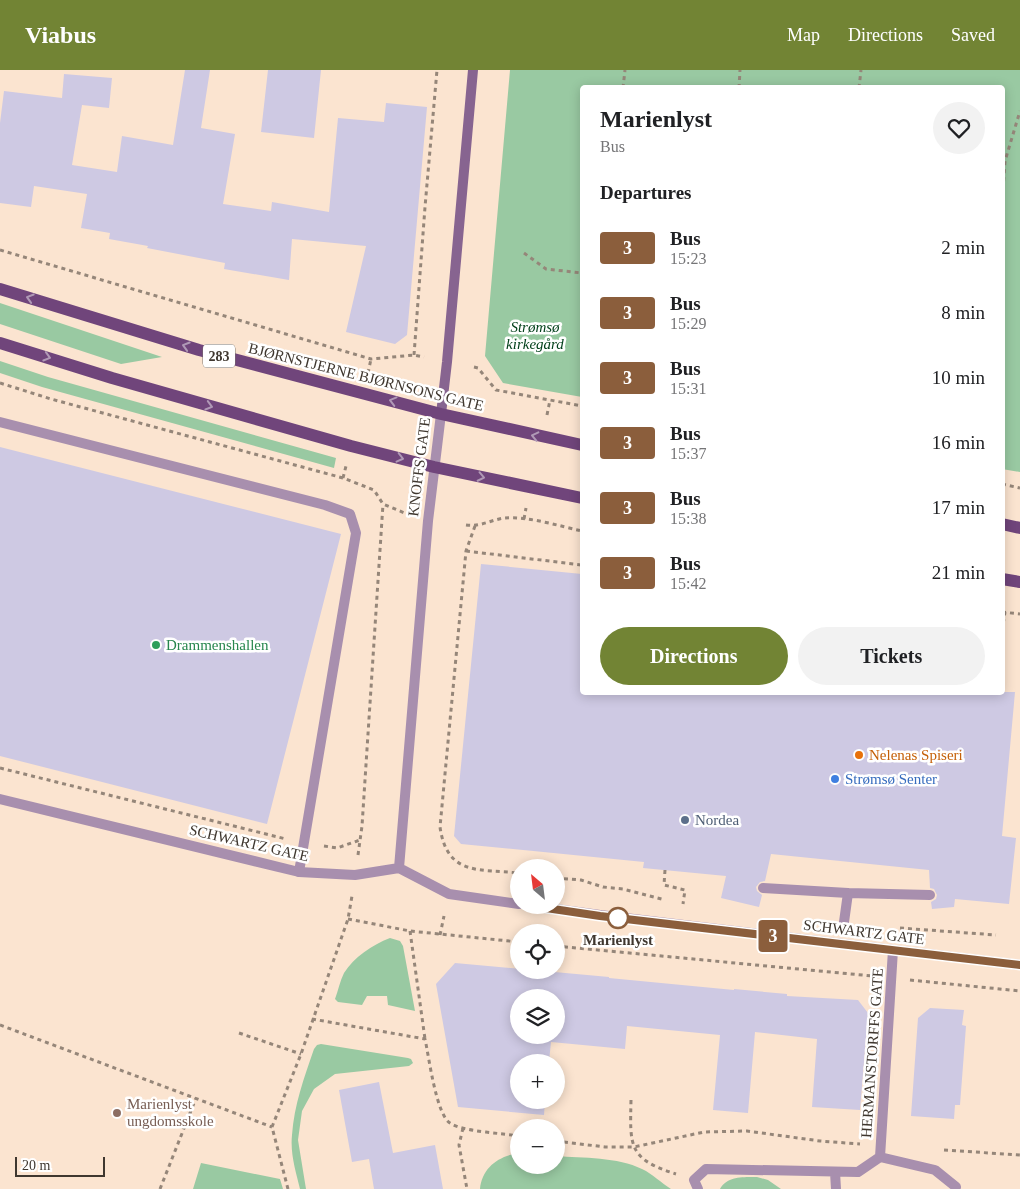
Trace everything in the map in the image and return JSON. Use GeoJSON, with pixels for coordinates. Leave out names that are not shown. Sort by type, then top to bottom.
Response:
{"type":"FeatureCollection","features":[{"type":"Feature","properties":{"kind":"main road","name":"KNOFFS GATE"},"geometry":{"type":"LineString","coordinates":[[441,414],[473,70]]}},
{"type":"Feature","properties":{"kind":"main road","name":"BJØRNSTJERNE BJØRNSONS GATE"},"geometry":{"type":"LineString","coordinates":[[0,289],[199,350],[441,414],[580,445]]}},
{"type":"Feature","properties":{"kind":"main road"},"geometry":{"type":"LineString","coordinates":[[0,343],[112,378],[351,446],[434,467],[580,498]]}},
{"type":"Feature","properties":{"kind":"main road"},"geometry":{"type":"LineString","coordinates":[[1005,525],[1020,528]]}},
{"type":"Feature","properties":{"kind":"main road"},"geometry":{"type":"LineString","coordinates":[[1005,580],[1020,582]]}},
{"type":"Feature","properties":{"kind":"street","name":"KNOFFS GATE"},"geometry":{"type":"LineString","coordinates":[[399,868],[434,467],[441,414]]}},
{"type":"Feature","properties":{"kind":"street"},"geometry":{"type":"LineString","coordinates":[[0,422],[325,505],[350,514],[356,532],[300,872]]}},
{"type":"Feature","properties":{"kind":"street","name":"SCHWARTZ GATE"},"geometry":{"type":"LineString","coordinates":[[0,799],[300,872],[355,874],[399,868]]}},
{"type":"Feature","properties":{"kind":"street"},"geometry":{"type":"LineString","coordinates":[[399,868],[449,894],[510,903]]}},
{"type":"Feature","properties":{"kind":"street"},"geometry":{"type":"LineString","coordinates":[[763,888],[930,895]]}},
{"type":"Feature","properties":{"kind":"street"},"geometry":{"type":"LineString","coordinates":[[844,922],[848,893]]}},
{"type":"Feature","properties":{"kind":"street","name":"SCHWARTZ GATE"},"geometry":{"type":"LineString","coordinates":[[565,911],[1020,965]]}},
{"type":"Feature","properties":{"kind":"street","name":"HERMANSTORFFS GATE"},"geometry":{"type":"LineString","coordinates":[[880,1157],[893,950]]}},
{"type":"Feature","properties":{"kind":"street","name":"HERMANSTORFFS GATE"},"geometry":{"type":"LineString","coordinates":[[696,1184],[706,1169],[858,1172],[880,1157],[935,1170],[956,1187]]}},
{"type":"Feature","properties":{"kind":"street"},"geometry":{"type":"LineString","coordinates":[[835,1172],[836,1189]]}},
{"type":"Feature","properties":{"kind":"path"},"geometry":{"type":"LineString","coordinates":[[414,355],[437,70]]}},
{"type":"Feature","properties":{"kind":"path"},"geometry":{"type":"LineString","coordinates":[[623,85],[625,70]]}},
{"type":"Feature","properties":{"kind":"path"},"geometry":{"type":"LineString","coordinates":[[739,85],[740,70]]}},
{"type":"Feature","properties":{"kind":"path"},"geometry":{"type":"LineString","coordinates":[[859,85],[861,70]]}},
{"type":"Feature","properties":{"kind":"path"},"geometry":{"type":"LineString","coordinates":[[1005,161],[1020,111]]}},
{"type":"Feature","properties":{"kind":"path"},"geometry":{"type":"LineString","coordinates":[[0,250],[371,359],[414,355],[424,357]]}},
{"type":"Feature","properties":{"kind":"path"},"geometry":{"type":"LineString","coordinates":[[524,253],[546,269],[580,273]]}},
{"type":"Feature","properties":{"kind":"path"},"geometry":{"type":"LineString","coordinates":[[367,378],[371,359]]}},
{"type":"Feature","properties":{"kind":"path"},"geometry":{"type":"LineString","coordinates":[[474,367],[478,368],[496,390],[580,406]]}},
{"type":"Feature","properties":{"kind":"path"},"geometry":{"type":"LineString","coordinates":[[0,383],[60,402],[343,478],[374,490],[384,504],[407,514]]}},
{"type":"Feature","properties":{"kind":"path"},"geometry":{"type":"LineString","coordinates":[[545,422],[550,400]]}},
{"type":"Feature","properties":{"kind":"path"},"geometry":{"type":"LineString","coordinates":[[1005,485],[1020,488]]}},
{"type":"Feature","properties":{"kind":"path"},"geometry":{"type":"LineString","coordinates":[[355,874],[362,826],[384,504]]}},
{"type":"Feature","properties":{"kind":"path"},"geometry":{"type":"LineString","coordinates":[[466,525],[475,526],[504,518],[580,531]]}},
{"type":"Feature","properties":{"kind":"path"},"geometry":{"type":"LineString","coordinates":[[475,526],[466,551],[440,827],[445,849],[456,863],[468,868],[510,873]]}},
{"type":"Feature","properties":{"kind":"path"},"geometry":{"type":"LineString","coordinates":[[466,551],[580,565]]}},
{"type":"Feature","properties":{"kind":"path"},"geometry":{"type":"LineString","coordinates":[[1005,612],[1020,614]]}},
{"type":"Feature","properties":{"kind":"path"},"geometry":{"type":"LineString","coordinates":[[0,768],[267,836],[336,848],[360,840]]}},
{"type":"Feature","properties":{"kind":"path"},"geometry":{"type":"LineString","coordinates":[[455,869],[456,863]]}},
{"type":"Feature","properties":{"kind":"path"},"geometry":{"type":"LineString","coordinates":[[665,870],[664,885],[685,890],[682,904],[691,905]]}},
{"type":"Feature","properties":{"kind":"path"},"geometry":{"type":"LineString","coordinates":[[565,879],[581,880],[602,887],[623,889],[674,902]]}},
{"type":"Feature","properties":{"kind":"path"},"geometry":{"type":"LineString","coordinates":[[440,935],[444,916]]}},
{"type":"Feature","properties":{"kind":"path"},"geometry":{"type":"LineString","coordinates":[[288,1189],[272,1127],[301,1054],[348,919],[410,931],[510,941]]}},
{"type":"Feature","properties":{"kind":"path"},"geometry":{"type":"LineString","coordinates":[[893,927],[996,936]]}},
{"type":"Feature","properties":{"kind":"path"},"geometry":{"type":"LineString","coordinates":[[410,931],[425,1039],[440,1108],[449,1123],[463,1128],[510,1135]]}},
{"type":"Feature","properties":{"kind":"path"},"geometry":{"type":"LineString","coordinates":[[565,947],[1020,991]]}},
{"type":"Feature","properties":{"kind":"path"},"geometry":{"type":"LineString","coordinates":[[312,1019],[425,1039]]}},
{"type":"Feature","properties":{"kind":"path"},"geometry":{"type":"LineString","coordinates":[[0,1025],[272,1127]]}},
{"type":"Feature","properties":{"kind":"path"},"geometry":{"type":"LineString","coordinates":[[239,1033],[301,1054]]}},
{"type":"Feature","properties":{"kind":"path"},"geometry":{"type":"LineString","coordinates":[[160,1189],[196,1098]]}},
{"type":"Feature","properties":{"kind":"path"},"geometry":{"type":"LineString","coordinates":[[631,1100],[630,1133],[634,1147],[641,1158],[660,1170],[696,1184]]}},
{"type":"Feature","properties":{"kind":"path"},"geometry":{"type":"LineString","coordinates":[[463,1128],[459,1145],[466,1189]]}},
{"type":"Feature","properties":{"kind":"path"},"geometry":{"type":"LineString","coordinates":[[565,1142],[605,1147],[634,1147],[704,1132],[746,1131],[820,1141],[881,1146]]}},
{"type":"Feature","properties":{"kind":"path"},"geometry":{"type":"LineString","coordinates":[[940,1150],[1020,1155]]}},
{"type":"Feature","properties":{"kind":"green space","name":"Strømsø kirkegård"},"geometry":{"type":"Polygon","coordinates":[[[510,70],[1020,70],[1020,472],[1005,470],[1005,85],[580,85],[580,397],[503,383],[485,356],[510,70]]]}},
{"type":"Feature","properties":{"kind":"green space"},"geometry":{"type":"Polygon","coordinates":[[[0,303],[162,357],[121,364],[0,324],[0,303]]]}},
{"type":"Feature","properties":{"kind":"green space"},"geometry":{"type":"Polygon","coordinates":[[[0,361],[48,377],[336,458],[334,468],[42,387],[0,373],[0,361]]]}},
{"type":"Feature","properties":{"kind":"green space"},"geometry":{"type":"Polygon","coordinates":[[[390,938],[400,941],[403,946],[415,1011],[388,1005],[387,996],[367,996],[362,1005],[338,1002],[335,999],[348,967],[364,952],[390,938]]]}},
{"type":"Feature","properties":{"kind":"green space"},"geometry":{"type":"Polygon","coordinates":[[[321,1044],[408,1058],[413,1063],[409,1066],[335,1074],[314,1089],[302,1111],[298,1140],[306,1189],[300,1189],[292,1149],[293,1124],[300,1092],[314,1049],[317,1045],[321,1044]]]}},
{"type":"Feature","properties":{"kind":"green space"},"geometry":{"type":"Polygon","coordinates":[[[510,1155],[510,1174],[565,1174],[565,1157],[622,1162],[646,1171],[671,1189],[480,1189],[481,1182],[488,1169],[492,1164],[510,1155]]]}},
{"type":"Feature","properties":{"kind":"green space"},"geometry":{"type":"Polygon","coordinates":[[[201,1163],[280,1179],[283,1189],[193,1189],[201,1163]]]}},
{"type":"Feature","properties":{"kind":"green space"},"geometry":{"type":"Polygon","coordinates":[[[757,1177],[768,1180],[781,1189],[720,1189],[731,1179],[757,1177]]]}},
{"type":"Feature","properties":{"kind":"building"},"geometry":{"type":"Polygon","coordinates":[[[185,70],[210,70],[201,128],[235,134],[223,204],[271,211],[272,202],[329,212],[338,118],[384,122],[386,103],[427,107],[407,335],[395,344],[346,332],[366,246],[292,239],[289,280],[224,269],[225,263],[109,239],[110,233],[81,228],[87,194],[34,186],[31,207],[0,203],[0,123],[4,91],[62,98],[64,74],[112,78],[109,108],[82,105],[72,165],[117,172],[122,136],[173,145],[185,70]]]}},
{"type":"Feature","properties":{"kind":"building"},"geometry":{"type":"Polygon","coordinates":[[[268,70],[321,70],[314,138],[261,132],[268,70]]]}},
{"type":"Feature","properties":{"kind":"building","name":"Drammenshallen"},"geometry":{"type":"Polygon","coordinates":[[[0,447],[341,534],[267,824],[0,756],[0,447]]]}},
{"type":"Feature","properties":{"kind":"building"},"geometry":{"type":"Polygon","coordinates":[[[481,564],[580,574],[580,695],[1005,695],[1005,692],[1015,692],[1002,836],[1016,838],[1009,904],[955,899],[954,907],[932,909],[931,902],[936,899],[937,895],[934,889],[930,888],[929,870],[771,854],[765,881],[760,882],[756,887],[757,891],[762,895],[759,907],[721,898],[726,876],[643,868],[644,862],[461,844],[454,836],[481,564]]]}},
{"type":"Feature","properties":{"kind":"building"},"geometry":{"type":"Polygon","coordinates":[[[455,963],[510,968],[510,979],[565,979],[565,973],[787,994],[787,996],[858,1000],[868,1013],[860,1110],[812,1107],[817,1039],[755,1032],[748,1113],[713,1110],[720,1035],[627,1026],[625,1049],[565,1043],[565,989],[510,989],[510,1044],[551,1044],[550,1054],[510,1054],[510,1109],[544,1109],[544,1115],[458,1107],[436,984],[455,963]]]}},
{"type":"Feature","properties":{"kind":"building"},"geometry":{"type":"Polygon","coordinates":[[[930,1008],[964,1010],[962,1025],[966,1026],[960,1105],[955,1105],[954,1119],[911,1116],[918,1018],[930,1008]]]}},
{"type":"Feature","properties":{"kind":"building"},"geometry":{"type":"Polygon","coordinates":[[[379,1082],[393,1153],[435,1145],[443,1189],[374,1189],[369,1159],[352,1162],[339,1090],[379,1082]]]}},
{"type":"Feature","properties":{"kind":"bus line","name":"3"},"geometry":{"type":"LineString","coordinates":[[565,911],[1020,965]]}},
{"type":"Feature","properties":{"kind":"place","name":"Drammenshallen"},"geometry":{"type":"Point","coordinates":[156,645]}},
{"type":"Feature","properties":{"kind":"place","name":"Nelenas Spiseri"},"geometry":{"type":"Point","coordinates":[859,755]}},
{"type":"Feature","properties":{"kind":"place","name":"Strømsø Senter"},"geometry":{"type":"Point","coordinates":[835,779]}},
{"type":"Feature","properties":{"kind":"place","name":"Nordea"},"geometry":{"type":"Point","coordinates":[685,820]}},
{"type":"Feature","properties":{"kind":"place","name":"Marienlyst"},"geometry":{"type":"Point","coordinates":[618,918]}},
{"type":"Feature","properties":{"kind":"place","name":"Marienlyst ungdomsskole"},"geometry":{"type":"Point","coordinates":[117,1113]}}]}
